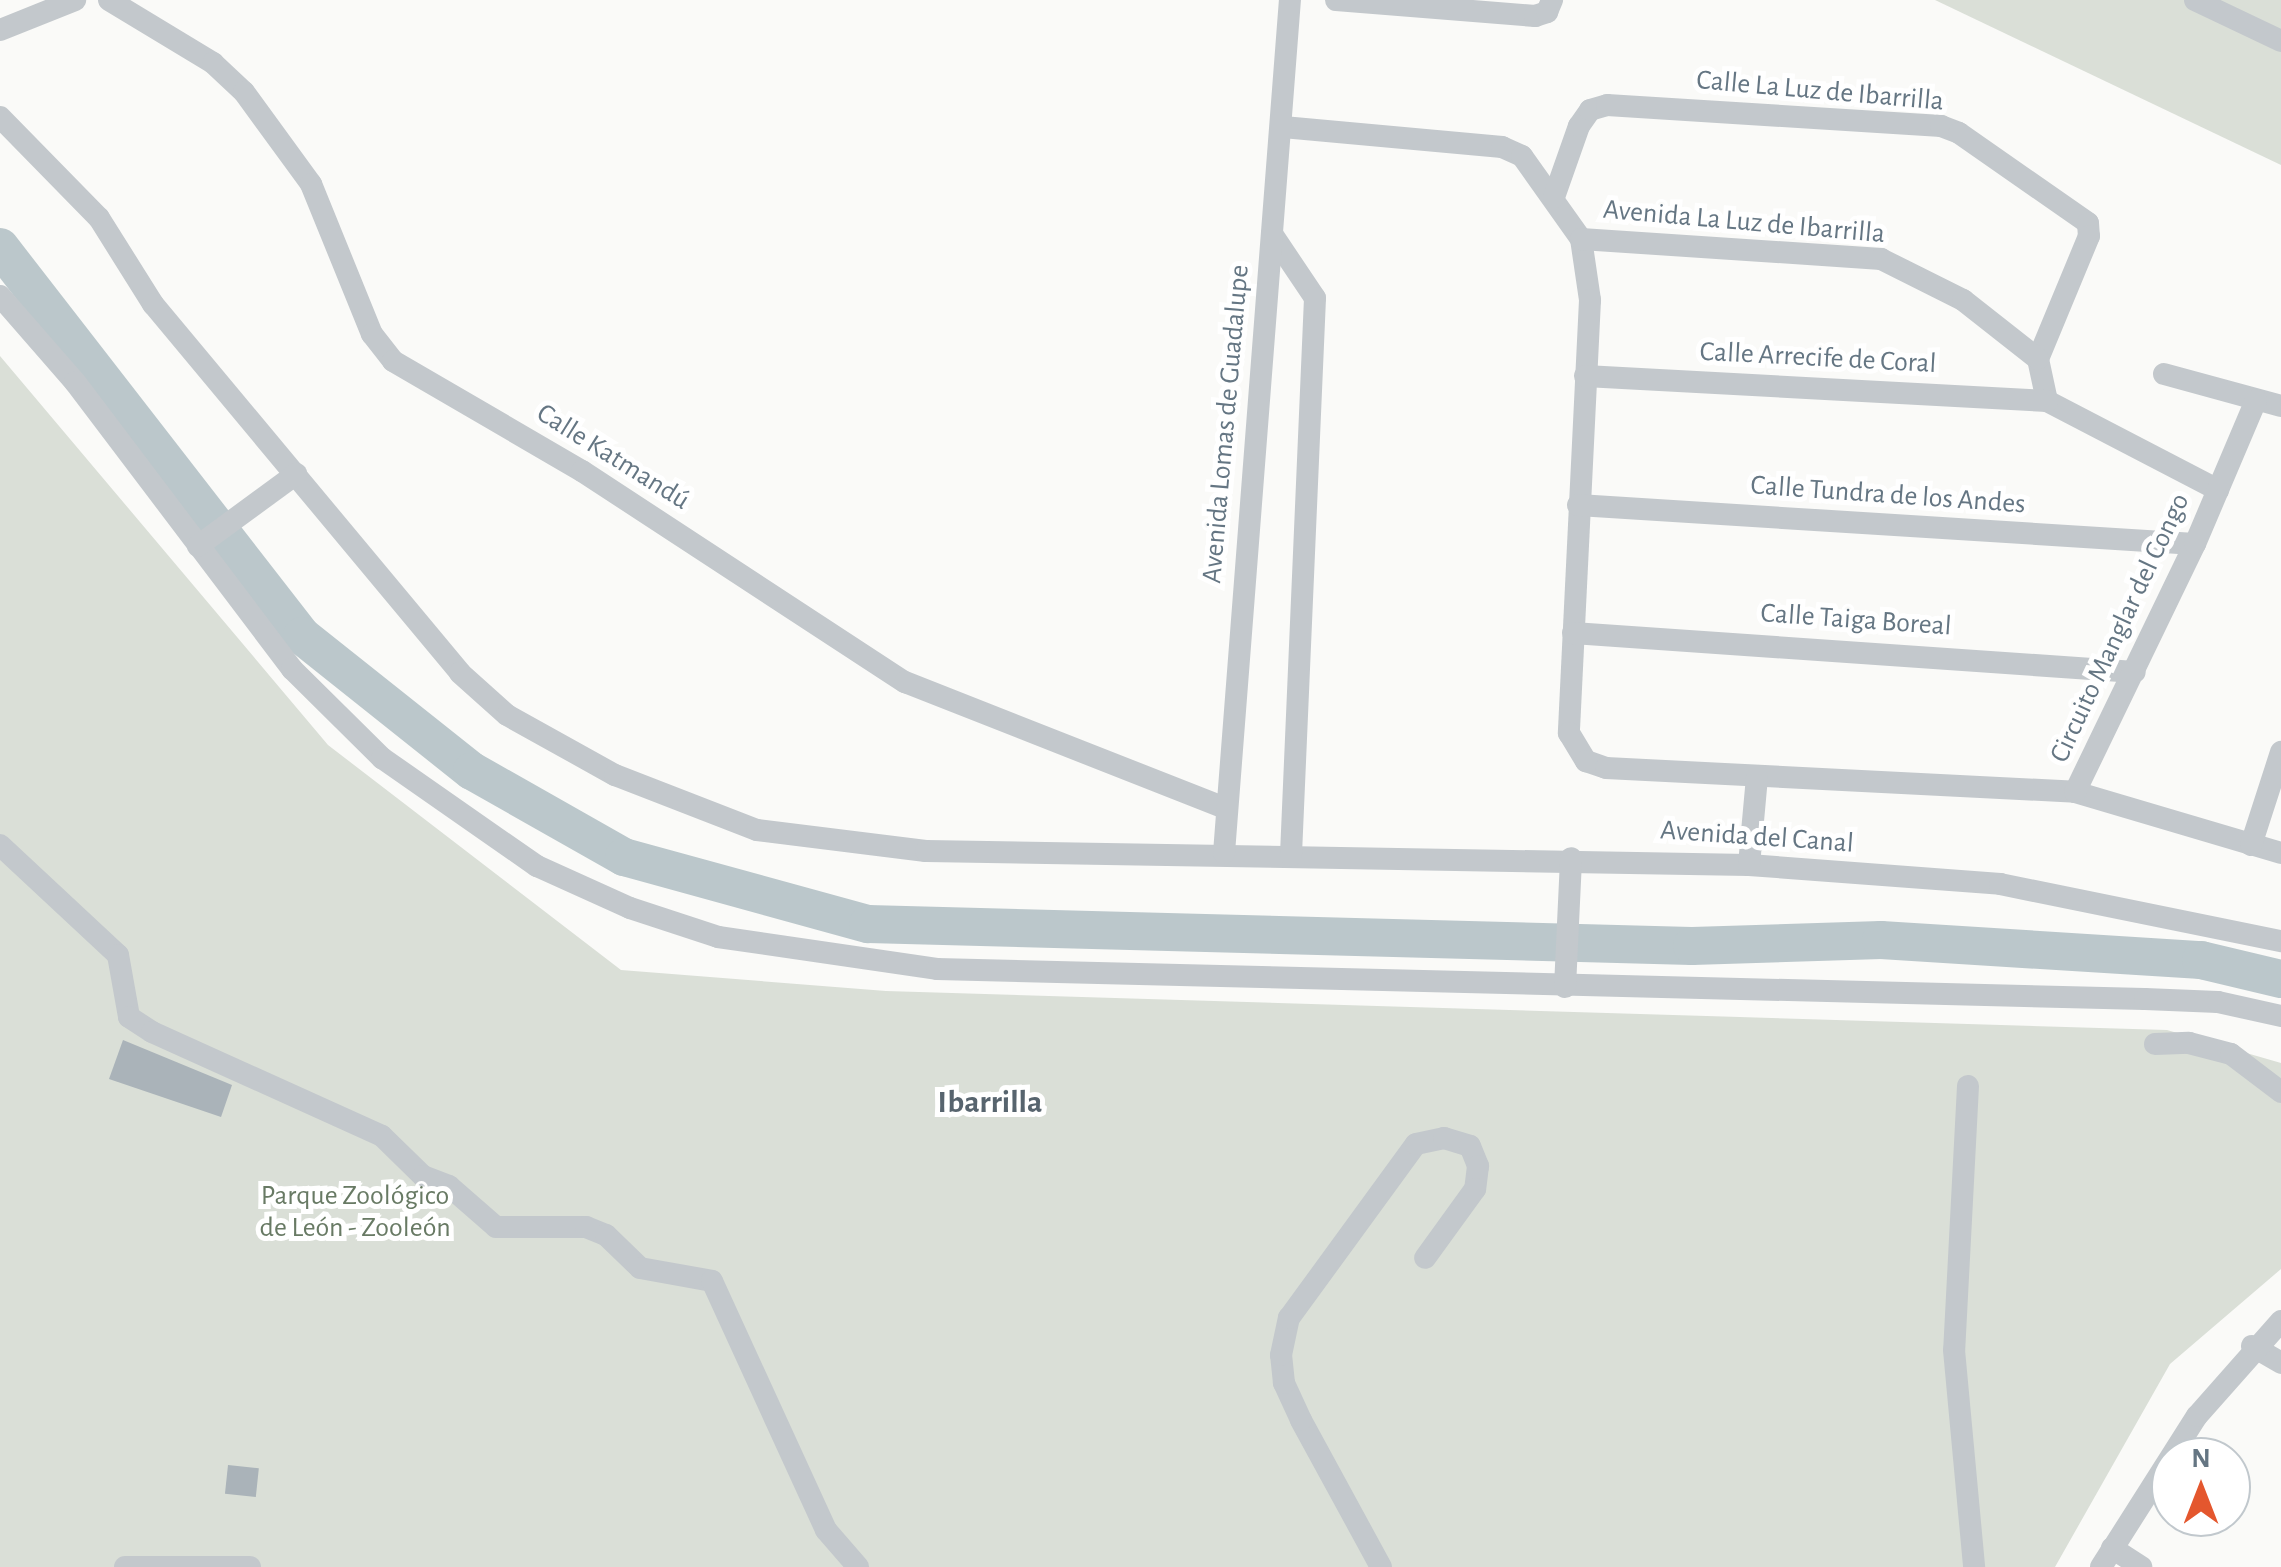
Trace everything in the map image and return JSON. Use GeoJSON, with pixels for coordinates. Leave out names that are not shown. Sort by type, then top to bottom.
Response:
{"type":"FeatureCollection","features":[{"type":"Feature","properties":{"kind":"street"},"geometry":{"type":"LineString","coordinates":[[0,30],[75,0]]}},
{"type":"Feature","properties":{"kind":"street","name":"Calle Katmandú"},"geometry":{"type":"LineString","coordinates":[[109,0],[213,63],[244,92],[311,184],[372,334],[392,361],[582,471],[906,682],[1226,810]]}},
{"type":"Feature","properties":{"kind":"street","name":"Avenida Lomas de Guadalupe"},"geometry":{"type":"LineString","coordinates":[[1224,853],[1290,0]]}},
{"type":"Feature","properties":{"kind":"street"},"geometry":{"type":"LineString","coordinates":[[1336,0],[1535,16],[1547,12],[1552,0]]}},
{"type":"Feature","properties":{"kind":"street"},"geometry":{"type":"LineString","coordinates":[[2195,0],[2281,41]]}},
{"type":"Feature","properties":{"kind":"street","name":"Calle La Luz de Ibarrilla"},"geometry":{"type":"LineString","coordinates":[[1554,197],[1578,126],[1590,110],[1606,105],[1941,126],[2088,223],[2089,236],[2038,359]]}},
{"type":"Feature","properties":{"kind":"street","name":"Avenida del Canal"},"geometry":{"type":"LineString","coordinates":[[0,117],[98,218],[153,304],[289,481],[460,673],[507,714],[615,775],[758,830],[926,851],[1571,858],[1749,865],[2000,884],[2281,941]]}},
{"type":"Feature","properties":{"kind":"street","name":"Avenida La Luz de Ibarrilla"},"geometry":{"type":"LineString","coordinates":[[1283,127],[1502,147],[1522,156],[1581,240],[1881,259],[1963,300],[2038,359]]}},
{"type":"Feature","properties":{"kind":"street"},"geometry":{"type":"LineString","coordinates":[[1272,234],[1315,298],[1291,855]]}},
{"type":"Feature","properties":{"kind":"street"},"geometry":{"type":"LineString","coordinates":[[1581,240],[1590,268],[1569,733],[1586,761],[1757,777],[2074,792],[2281,853]]}},
{"type":"Feature","properties":{"kind":"street"},"geometry":{"type":"LineString","coordinates":[[0,296],[75,382],[292,669],[382,758],[537,866],[665,920],[833,958],[937,970],[1565,978],[2218,1002],[2281,1016]]}},
{"type":"Feature","properties":{"kind":"street"},"geometry":{"type":"LineString","coordinates":[[2038,359],[2047,401],[2218,490]]}},
{"type":"Feature","properties":{"kind":"street"},"geometry":{"type":"LineString","coordinates":[[2164,374],[2281,406]]}},
{"type":"Feature","properties":{"kind":"street","name":"Calle Arrecife de Coral"},"geometry":{"type":"LineString","coordinates":[[1586,376],[2047,401]]}},
{"type":"Feature","properties":{"kind":"street","name":"Circuito Manglar del Congo"},"geometry":{"type":"LineString","coordinates":[[2074,792],[2195,544],[2256,400]]}},
{"type":"Feature","properties":{"kind":"street"},"geometry":{"type":"LineString","coordinates":[[198,546],[289,481]]}},
{"type":"Feature","properties":{"kind":"street","name":"Calle Tundra de los Andes"},"geometry":{"type":"LineString","coordinates":[[1578,505],[2195,544]]}},
{"type":"Feature","properties":{"kind":"street","name":"Calle Taiga Boreal"},"geometry":{"type":"LineString","coordinates":[[1572,633],[2134,672]]}},
{"type":"Feature","properties":{"kind":"street"},"geometry":{"type":"LineString","coordinates":[[2251,845],[2281,752]]}},
{"type":"Feature","properties":{"kind":"street"},"geometry":{"type":"LineString","coordinates":[[1749,865],[1757,777]]}},
{"type":"Feature","properties":{"kind":"street"},"geometry":{"type":"LineString","coordinates":[[0,845],[118,955],[128,1017],[152,1032],[382,1136],[423,1176],[449,1186],[496,1227],[586,1227],[606,1235],[640,1268],[712,1281],[826,1530],[858,1567]]}},
{"type":"Feature","properties":{"kind":"street"},"geometry":{"type":"LineString","coordinates":[[1565,978],[1571,858]]}},
{"type":"Feature","properties":{"kind":"street"},"geometry":{"type":"LineString","coordinates":[[2155,1044],[2189,1043],[2231,1054],[2281,1092]]}},
{"type":"Feature","properties":{"kind":"street"},"geometry":{"type":"LineString","coordinates":[[1968,1086],[1954,1350],[1974,1567]]}},
{"type":"Feature","properties":{"kind":"street"},"geometry":{"type":"LineString","coordinates":[[1380,1567],[1295,1408],[1281,1355],[1289,1318],[1416,1144],[1444,1138],[1470,1146],[1478,1166],[1475,1189],[1424,1258]]}},
{"type":"Feature","properties":{"kind":"street"},"geometry":{"type":"LineString","coordinates":[[2142,1567],[2106,1558],[2252,1346],[2281,1320]]}},
{"type":"Feature","properties":{"kind":"street"},"geometry":{"type":"LineString","coordinates":[[2252,1346],[2281,1363]]}},
{"type":"Feature","properties":{"kind":"street"},"geometry":{"type":"LineString","coordinates":[[126,1567],[250,1567]]}},
{"type":"Feature","properties":{"kind":"green space"},"geometry":{"type":"Polygon","coordinates":[[[1935,0],[2281,0],[2281,165],[1935,0]]]}},
{"type":"Feature","properties":{"kind":"green space","name":"Parque Zoológico de León - Zooleón"},"geometry":{"type":"Polygon","coordinates":[[[0,356],[328,745],[621,970],[886,991],[2167,1030],[2281,1063],[2281,1269],[2170,1364],[2055,1567],[0,1567],[0,356]]]}},
{"type":"Feature","properties":{"kind":"building"},"geometry":{"type":"Polygon","coordinates":[[[123,1040],[232,1085],[221,1117],[109,1079],[123,1040]]]}},
{"type":"Feature","properties":{"kind":"building"},"geometry":{"type":"Polygon","coordinates":[[[228,1465],[259,1468],[256,1497],[225,1494],[228,1465]]]}},
{"type":"Feature","properties":{"kind":"waterway"},"geometry":{"type":"LineString","coordinates":[[0,247],[302,636],[472,771],[624,857],[868,924],[1692,946],[1881,940],[2201,960],[2281,979]]}},
{"type":"Feature","properties":{"kind":"district","name":"Ibarrilla"},"geometry":{"type":"Point","coordinates":[990,1102]}}]}
